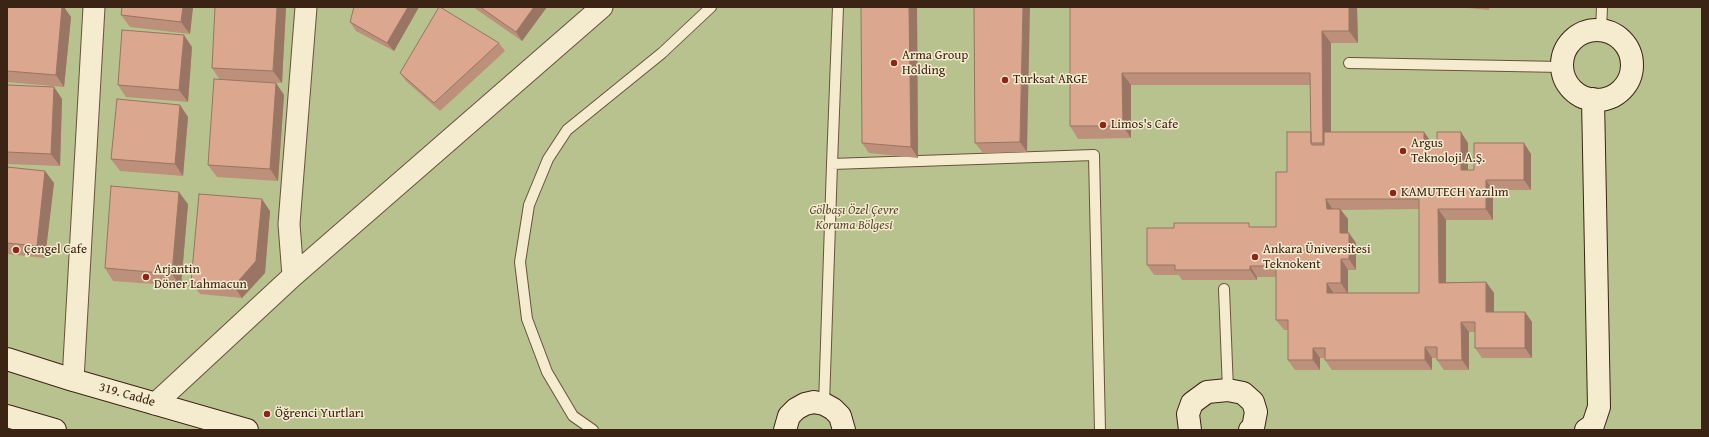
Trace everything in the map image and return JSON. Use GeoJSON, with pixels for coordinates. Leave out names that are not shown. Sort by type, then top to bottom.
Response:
{"type":"FeatureCollection","features":[{"type":"Feature","properties":{"kind":"street"},"geometry":{"type":"LineString","coordinates":[[73,380],[94,7]]}},
{"type":"Feature","properties":{"kind":"street"},"geometry":{"type":"LineString","coordinates":[[293,276],[289,224],[306,7]]}},
{"type":"Feature","properties":{"kind":"street"},"geometry":{"type":"LineString","coordinates":[[155,404],[293,276],[602,7]]}},
{"type":"Feature","properties":{"kind":"street"},"geometry":{"type":"LineString","coordinates":[[1601,30],[1612,33],[1621,39],[1628,48],[1632,58],[1632,69],[1629,80],[1623,89],[1614,96],[1592,100],[1581,96],[1572,88],[1565,78],[1562,67],[1564,55],[1569,44],[1578,36],[1589,31],[1601,30]]}},
{"type":"Feature","properties":{"kind":"street"},"geometry":{"type":"LineString","coordinates":[[1586,430],[1592,425],[1599,407],[1592,100]]}},
{"type":"Feature","properties":{"kind":"street","name":"319. Cadde"},"geometry":{"type":"LineString","coordinates":[[7,359],[73,380],[247,430]]}},
{"type":"Feature","properties":{"kind":"street"},"geometry":{"type":"LineString","coordinates":[[1190,430],[1188,414],[1192,403],[1207,392],[1228,390],[1243,393],[1253,402],[1256,412],[1253,428],[1250,430]]}},
{"type":"Feature","properties":{"kind":"street"},"geometry":{"type":"LineString","coordinates":[[785,430],[789,416],[796,409],[805,404],[814,402],[824,404],[833,409],[840,416],[844,430]]}},
{"type":"Feature","properties":{"kind":"street"},"geometry":{"type":"LineString","coordinates":[[7,416],[55,430]]}},
{"type":"Feature","properties":{"kind":"lane"},"geometry":{"type":"LineString","coordinates":[[593,430],[573,416],[569,410],[547,372],[527,319],[520,262],[529,205],[548,159],[567,130],[662,53],[710,7]]}},
{"type":"Feature","properties":{"kind":"lane"},"geometry":{"type":"LineString","coordinates":[[824,404],[838,7]]}},
{"type":"Feature","properties":{"kind":"lane"},"geometry":{"type":"LineString","coordinates":[[1601,30],[1602,7]]}},
{"type":"Feature","properties":{"kind":"lane"},"geometry":{"type":"LineString","coordinates":[[1349,63],[1562,67]]}},
{"type":"Feature","properties":{"kind":"lane"},"geometry":{"type":"LineString","coordinates":[[832,164],[1094,155],[1100,430]]}},
{"type":"Feature","properties":{"kind":"lane"},"geometry":{"type":"LineString","coordinates":[[1224,289],[1228,390]]}},
{"type":"Feature","properties":{"kind":"green space","name":"Gölbaşı Özel Çevre Koruma Bölgesi"},"geometry":{"type":"Polygon","coordinates":[[[7,7],[1702,7],[1702,430],[7,430],[7,7]]]}},
{"type":"Feature","properties":{"kind":"building"},"geometry":{"type":"Polygon","coordinates":[[[7,7],[62,7],[56,75],[7,71],[7,7]]]}},
{"type":"Feature","properties":{"kind":"building"},"geometry":{"type":"Polygon","coordinates":[[[122,7],[183,7],[181,22],[121,15],[122,7]]]}},
{"type":"Feature","properties":{"kind":"building"},"geometry":{"type":"Polygon","coordinates":[[[215,7],[277,7],[273,71],[212,68],[215,7]]]}},
{"type":"Feature","properties":{"kind":"building"},"geometry":{"type":"Polygon","coordinates":[[[354,7],[408,7],[387,43],[350,22],[354,7]]]}},
{"type":"Feature","properties":{"kind":"building"},"geometry":{"type":"Polygon","coordinates":[[[439,7],[499,43],[434,103],[400,73],[439,7]]]}},
{"type":"Feature","properties":{"kind":"building"},"geometry":{"type":"Polygon","coordinates":[[[480,7],[534,7],[516,32],[480,7]]]}},
{"type":"Feature","properties":{"kind":"building"},"geometry":{"type":"Polygon","coordinates":[[[861,7],[909,7],[911,147],[862,143],[861,7]]]}},
{"type":"Feature","properties":{"kind":"building","name":"Turksat ARGE"},"geometry":{"type":"Polygon","coordinates":[[[974,7],[1023,7],[1020,142],[975,143],[974,7]]]}},
{"type":"Feature","properties":{"kind":"building"},"geometry":{"type":"Polygon","coordinates":[[[1070,7],[1349,7],[1349,31],[1322,31],[1323,143],[1311,143],[1310,73],[1122,73],[1123,126],[1070,126],[1070,7]]]}},
{"type":"Feature","properties":{"kind":"building"},"geometry":{"type":"Polygon","coordinates":[[[122,30],[184,35],[179,90],[118,85],[122,30]]]}},
{"type":"Feature","properties":{"kind":"building"},"geometry":{"type":"Polygon","coordinates":[[[214,79],[276,83],[270,169],[208,165],[214,79]]]}},
{"type":"Feature","properties":{"kind":"building"},"geometry":{"type":"Polygon","coordinates":[[[7,85],[54,87],[51,154],[7,152],[7,85]]]}},
{"type":"Feature","properties":{"kind":"building"},"geometry":{"type":"Polygon","coordinates":[[[117,99],[180,105],[175,164],[111,159],[117,99]]]}},
{"type":"Feature","properties":{"kind":"building","name":"Ankara Üniversitesi Teknokent"},"geometry":{"type":"Polygon","coordinates":[[[1287,132],[1311,132],[1312,145],[1324,145],[1324,132],[1424,132],[1424,145],[1437,145],[1437,132],[1461,132],[1461,170],[1474,170],[1474,143],[1524,143],[1524,180],[1486,180],[1486,209],[1438,209],[1439,283],[1486,282],[1486,312],[1525,312],[1525,348],[1475,348],[1475,322],[1461,322],[1462,360],[1437,360],[1437,347],[1425,347],[1425,360],[1325,360],[1325,348],[1313,348],[1313,360],[1288,360],[1288,320],[1276,320],[1276,266],[1250,266],[1250,270],[1175,270],[1175,265],[1147,265],[1147,228],[1174,228],[1174,223],[1249,223],[1249,227],[1276,227],[1276,172],[1287,172],[1287,132]],[[1326,199],[1327,209],[1340,209],[1340,233],[1349,233],[1349,259],[1341,259],[1341,283],[1327,283],[1327,293],[1419,293],[1419,199],[1326,199]]]}},
{"type":"Feature","properties":{"kind":"building"},"geometry":{"type":"Polygon","coordinates":[[[7,167],[45,171],[37,246],[7,243],[7,167]]]}},
{"type":"Feature","properties":{"kind":"building"},"geometry":{"type":"Polygon","coordinates":[[[111,186],[179,192],[172,274],[105,268],[111,186]]]}},
{"type":"Feature","properties":{"kind":"building"},"geometry":{"type":"Polygon","coordinates":[[[199,194],[262,199],[256,261],[234,286],[191,282],[199,194]]]}},
{"type":"Feature","properties":{"kind":"place","name":"Arma Group Holding"},"geometry":{"type":"Point","coordinates":[894,63]}},
{"type":"Feature","properties":{"kind":"place","name":"Turksat ARGE"},"geometry":{"type":"Point","coordinates":[1005,80]}},
{"type":"Feature","properties":{"kind":"place","name":"Limos's Cafe"},"geometry":{"type":"Point","coordinates":[1103,125]}},
{"type":"Feature","properties":{"kind":"place","name":"Argus Teknoloji A.Ş."},"geometry":{"type":"Point","coordinates":[1403,151]}},
{"type":"Feature","properties":{"kind":"place","name":"KAMUTECH Yazılım"},"geometry":{"type":"Point","coordinates":[1393,193]}},
{"type":"Feature","properties":{"kind":"place","name":"Çengel Cafe"},"geometry":{"type":"Point","coordinates":[16,250]}},
{"type":"Feature","properties":{"kind":"place","name":"Ankara Üniversitesi Teknokent"},"geometry":{"type":"Point","coordinates":[1255,257]}},
{"type":"Feature","properties":{"kind":"place","name":"Arjantin Döner Lahmacun"},"geometry":{"type":"Point","coordinates":[146,277]}},
{"type":"Feature","properties":{"kind":"place","name":"Öğrenci Yurtları"},"geometry":{"type":"Point","coordinates":[267,414]}}]}
